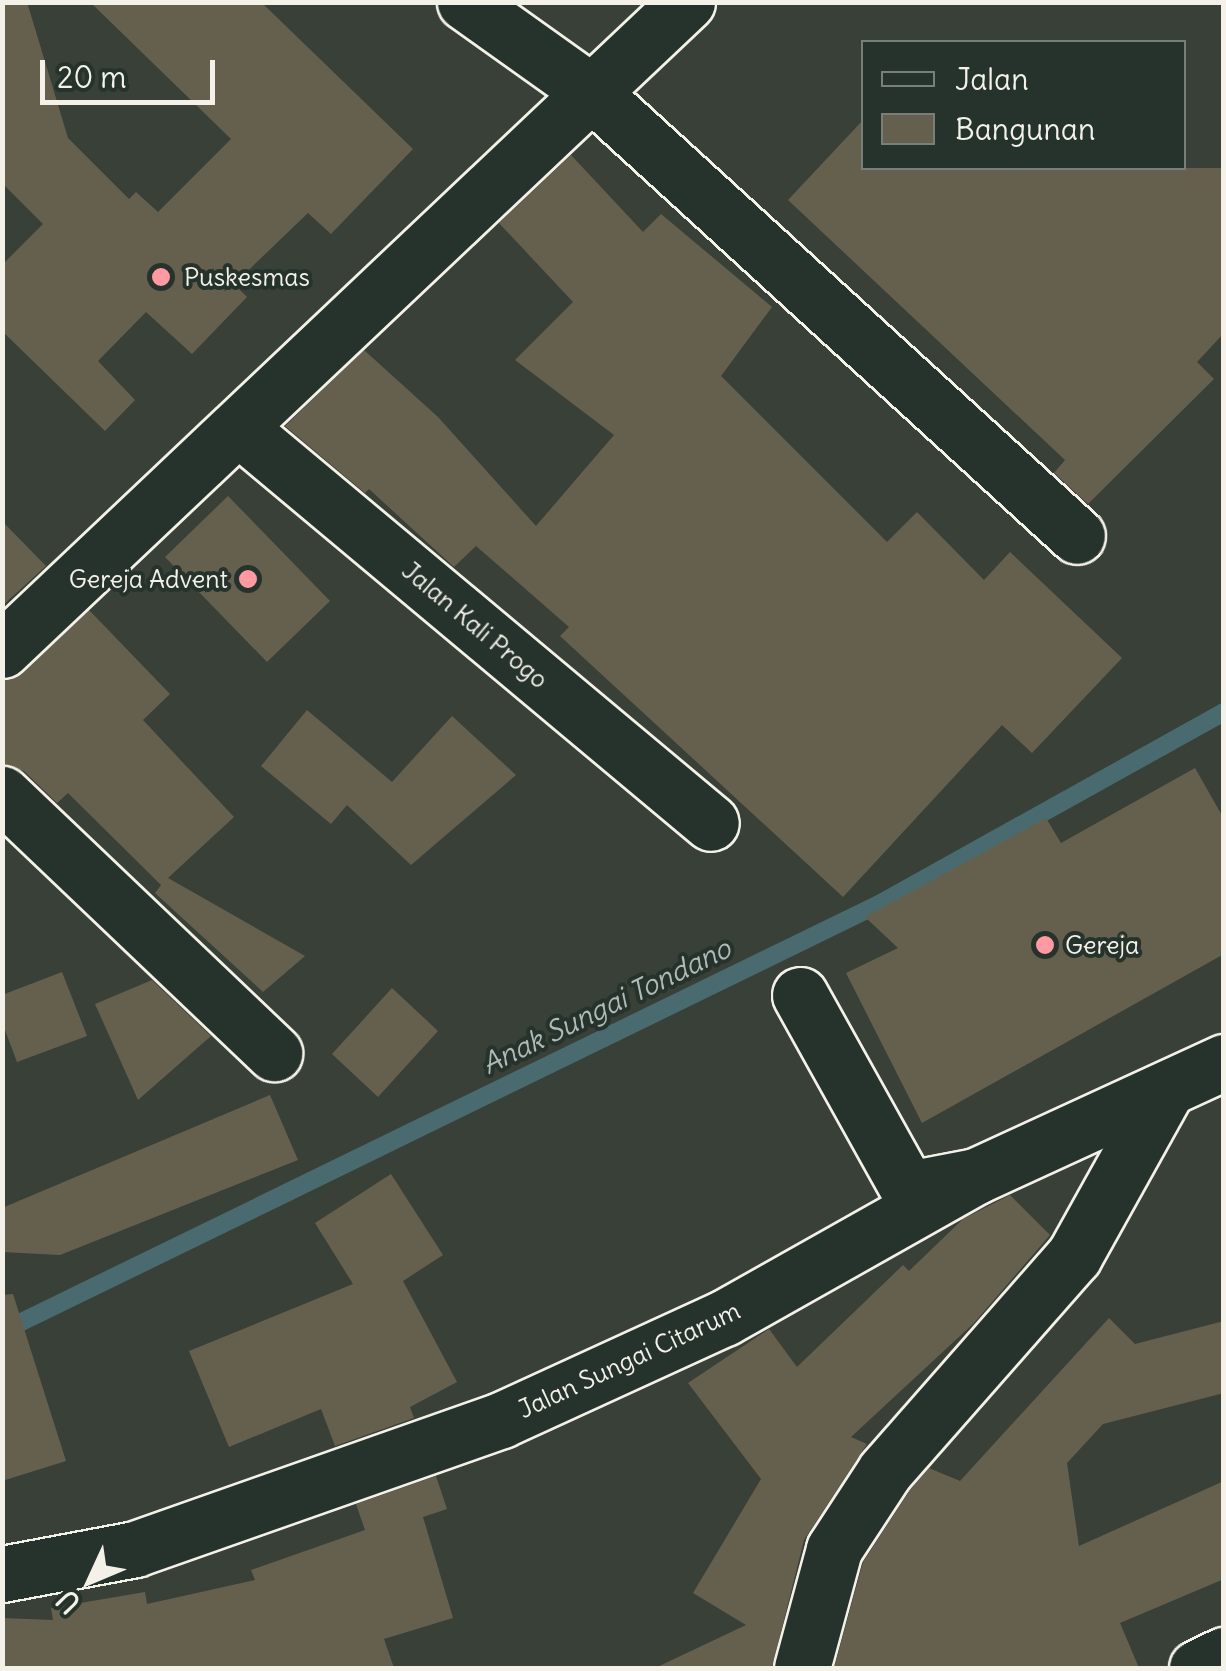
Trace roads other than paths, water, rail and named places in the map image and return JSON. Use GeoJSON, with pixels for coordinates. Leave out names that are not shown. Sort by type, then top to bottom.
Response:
{"type":"FeatureCollection","features":[{"type":"Feature","properties":{"kind":"street"},"geometry":{"type":"LineString","coordinates":[[464,2],[590,92],[1077,536]]}},
{"type":"Feature","properties":{"kind":"street"},"geometry":{"type":"LineString","coordinates":[[2,650],[687,2]]}},
{"type":"Feature","properties":{"kind":"street","name":"Jalan Kali Progo"},"geometry":{"type":"LineString","coordinates":[[239,428],[711,823]]}},
{"type":"Feature","properties":{"kind":"street"},"geometry":{"type":"LineString","coordinates":[[2,794],[274,1052]]}},
{"type":"Feature","properties":{"kind":"street"},"geometry":{"type":"LineString","coordinates":[[800,996],[908,1190],[976,1176]]}},
{"type":"Feature","properties":{"kind":"street","name":"Jalan Sungai Citarum"},"geometry":{"type":"LineString","coordinates":[[2,1574],[135,1549],[501,1420],[724,1318],[976,1176],[1164,1094],[1224,1062]]}},
{"type":"Feature","properties":{"kind":"street"},"geometry":{"type":"LineString","coordinates":[[802,1668],[834,1549],[906,1444],[1074,1256],[1164,1094]]}},
{"type":"Feature","properties":{"kind":"street"},"geometry":{"type":"LineString","coordinates":[[1197,1668],[1224,1655]]}},
{"type":"Feature","properties":{"kind":"waterway","name":"Anak Sungai Tondano"},"geometry":{"type":"LineString","coordinates":[[3,1331],[879,904],[1224,712]]}},
{"type":"Feature","properties":{"kind":"place","name":"Puskesmas"},"geometry":{"type":"Point","coordinates":[161,277]}},
{"type":"Feature","properties":{"kind":"place","name":"Gereja Advent"},"geometry":{"type":"Point","coordinates":[248,579]}},
{"type":"Feature","properties":{"kind":"place","name":"Gereja"},"geometry":{"type":"Point","coordinates":[1045,945]}}]}
